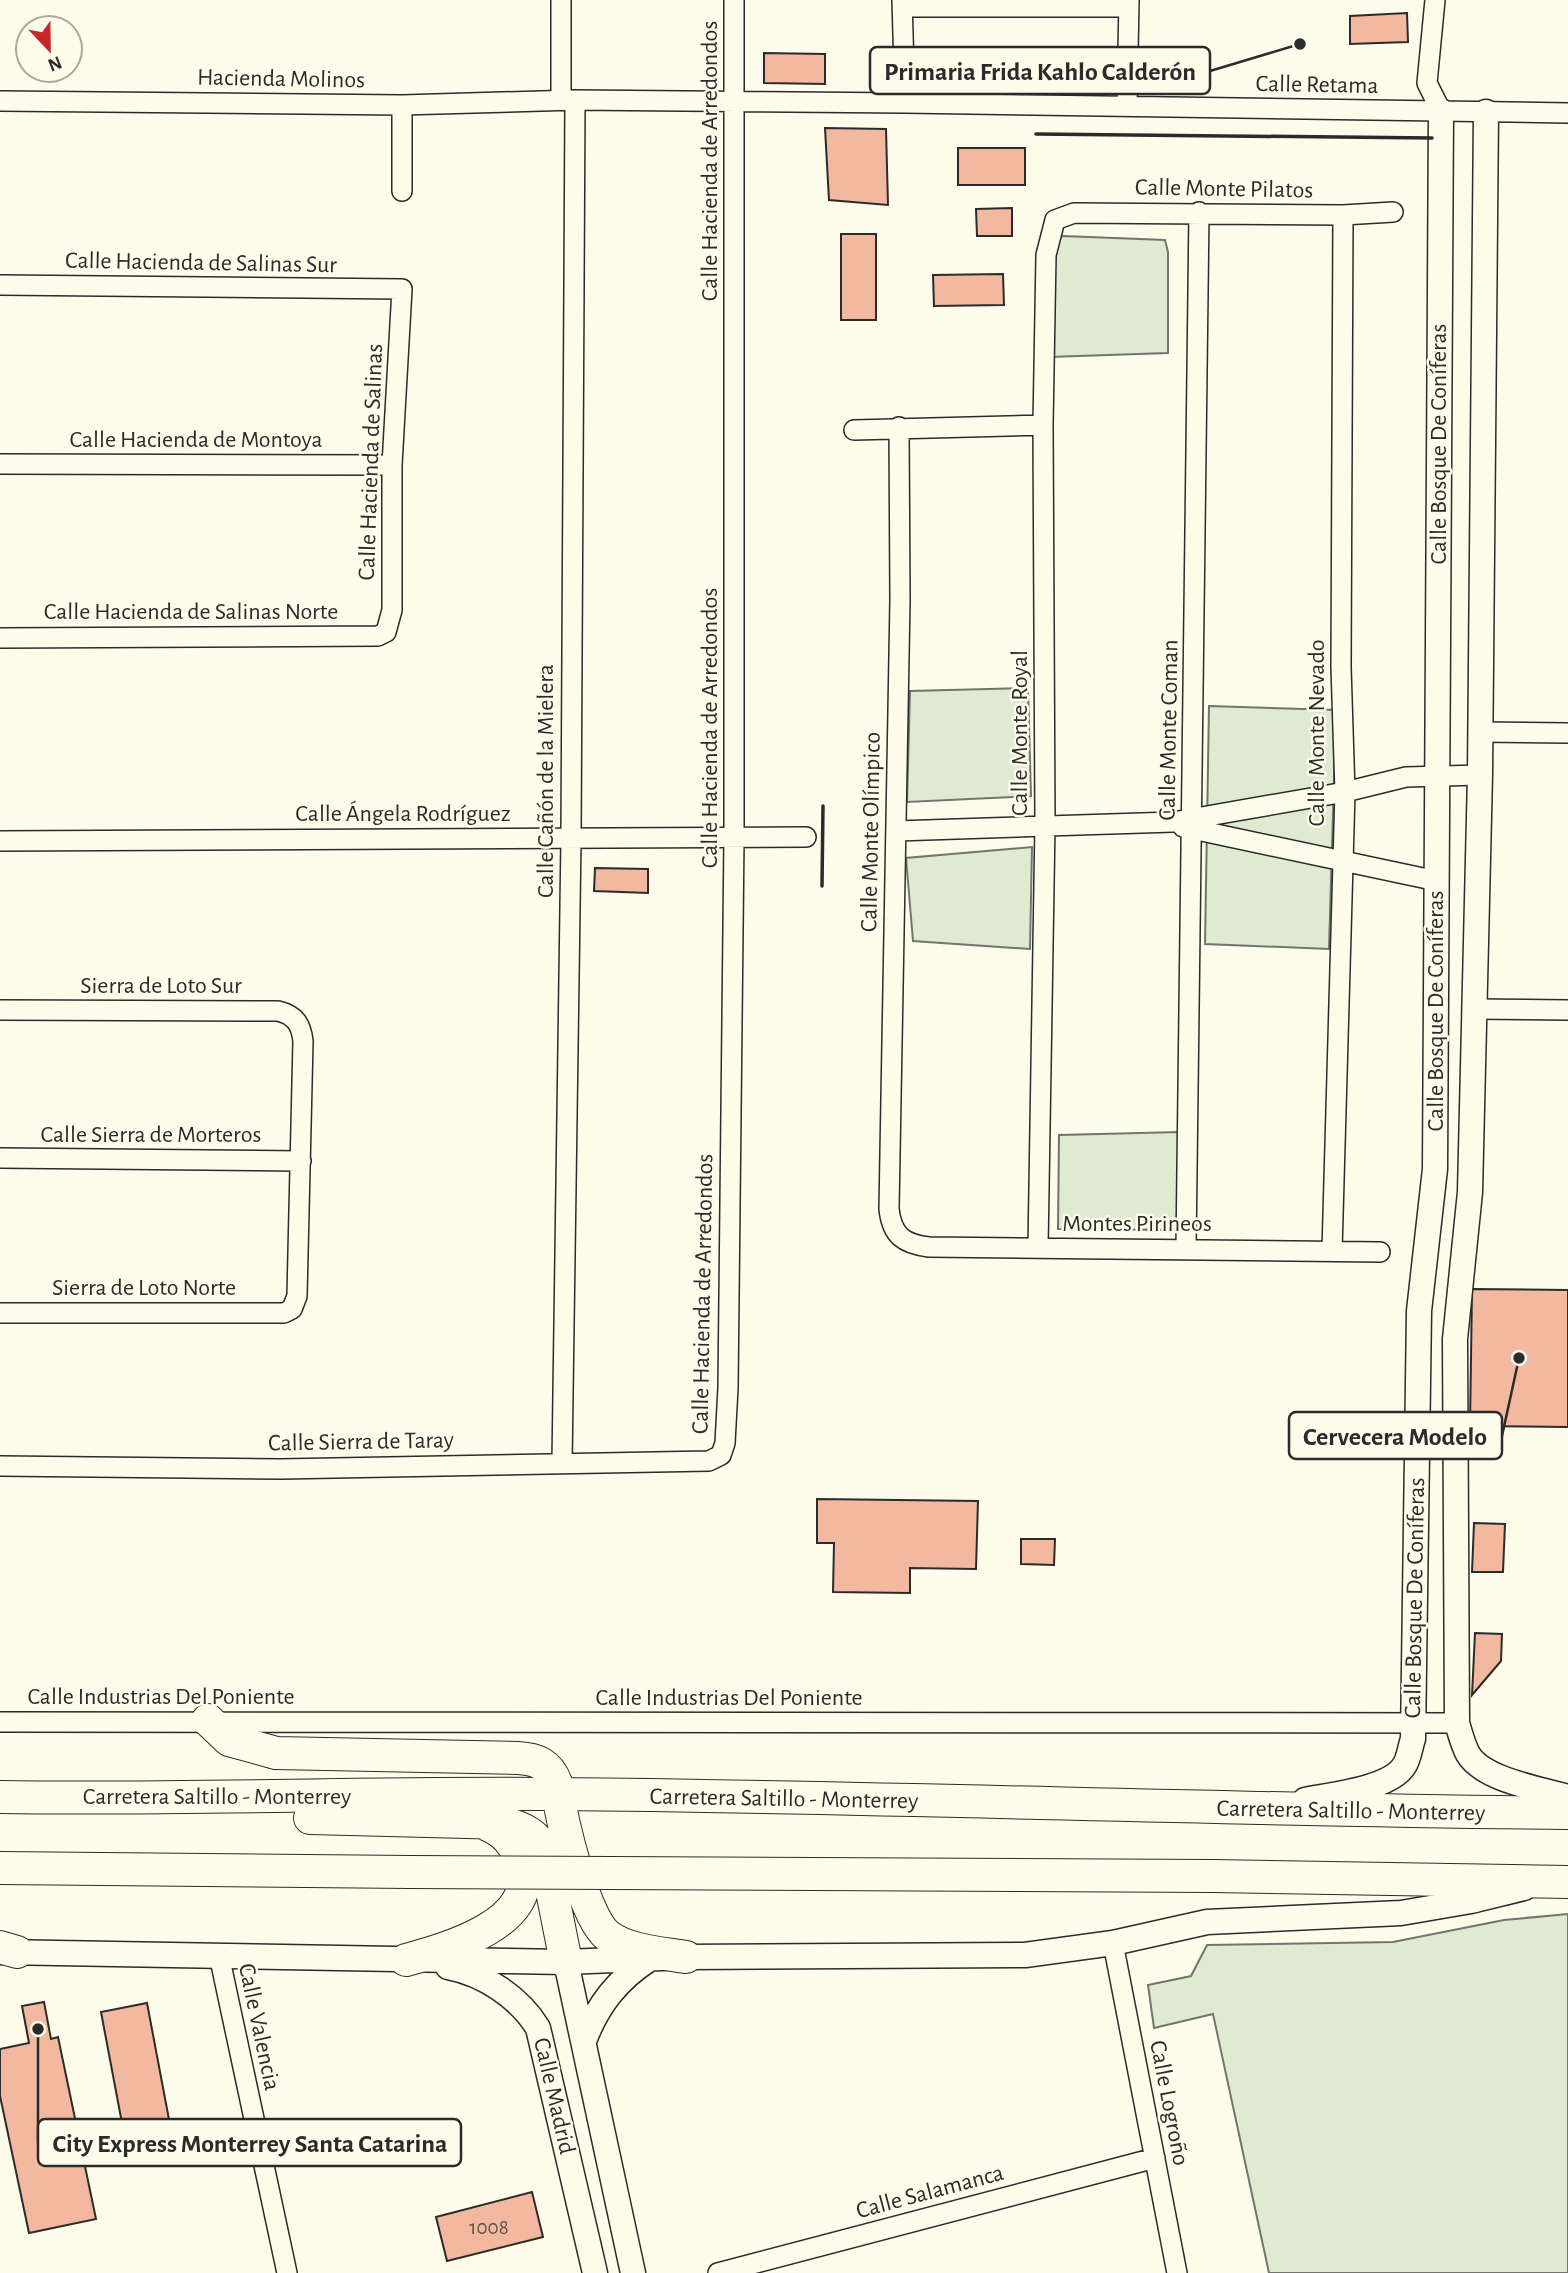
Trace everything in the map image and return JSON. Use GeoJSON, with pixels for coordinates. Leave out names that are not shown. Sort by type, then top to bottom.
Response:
{"type":"FeatureCollection","features":[{"type":"Feature","properties":{"kind":"main road"},"geometry":{"type":"LineString","coordinates":[[208,1720],[229,1740],[276,1753],[535,1760],[550,1770],[585,1896],[598,1926],[614,1940],[686,1957]]}},
{"type":"Feature","properties":{"kind":"main road","name":"Carretera Saltillo - Monterrey"},"geometry":{"type":"LineString","coordinates":[[0,1797],[152,1799],[558,1794],[1270,1811],[1568,1813]]}},
{"type":"Feature","properties":{"kind":"main road"},"geometry":{"type":"LineString","coordinates":[[152,1799],[170,1809],[220,1814],[506,1822],[517,1826],[541,1844],[566,1962]]}},
{"type":"Feature","properties":{"kind":"main road"},"geometry":{"type":"LineString","coordinates":[[406,1960],[479,1936],[495,1924],[514,1903],[520,1892],[523,1869],[516,1849],[502,1832],[484,1823]]}},
{"type":"Feature","properties":{"kind":"main road"},"geometry":{"type":"LineString","coordinates":[[0,1868],[1212,1876],[1555,1882]]}},
{"type":"Feature","properties":{"kind":"street","name":"Calle Cañón de la Mielera"},"geometry":{"type":"LineString","coordinates":[[561,0],[568,100],[571,838],[562,1463]]}},
{"type":"Feature","properties":{"kind":"street","name":"Calle Hacienda de Arredondos"},"geometry":{"type":"LineString","coordinates":[[721,1455],[725,1443],[728,1388],[734,837],[734,0]]}},
{"type":"Feature","properties":{"kind":"street"},"geometry":{"type":"LineString","coordinates":[[1435,0],[1427,83],[1441,111]]}},
{"type":"Feature","properties":{"kind":"street"},"geometry":{"type":"LineString","coordinates":[[905,103],[903,4],[1128,4],[1127,106]]}},
{"type":"Feature","properties":{"kind":"street","name":"Calle Retama"},"geometry":{"type":"LineString","coordinates":[[568,100],[1568,113]]}},
{"type":"Feature","properties":{"kind":"street","name":"Hacienda Molinos"},"geometry":{"type":"LineString","coordinates":[[0,101],[402,105],[568,100]]}},
{"type":"Feature","properties":{"kind":"street"},"geometry":{"type":"LineString","coordinates":[[402,105],[402,191]]}},
{"type":"Feature","properties":{"kind":"street","name":"Calle Bosque De Coníferas"},"geometry":{"type":"LineString","coordinates":[[1270,1811],[1357,1790],[1391,1776],[1404,1767],[1413,1739],[1419,1311],[1435,1169],[1441,111]]}},
{"type":"Feature","properties":{"kind":"street","name":"Calle Bosque De Coníferas"},"geometry":{"type":"LineString","coordinates":[[1486,112],[1480,775],[1469,1192],[1455,1339],[1457,1723],[1467,1754],[1476,1765],[1489,1773],[1568,1797]]}},
{"type":"Feature","properties":{"kind":"street","name":"Calle Monte Coman"},"geometry":{"type":"LineString","coordinates":[[1186,1249],[1199,212]]}},
{"type":"Feature","properties":{"kind":"street","name":"Calle Monte Pilatos"},"geometry":{"type":"LineString","coordinates":[[1055,220],[1074,213],[1343,215],[1393,212]]}},
{"type":"Feature","properties":{"kind":"street","name":"Calle Monte Nevado"},"geometry":{"type":"LineString","coordinates":[[1332,1251],[1341,970],[1341,859],[1345,792],[1341,667],[1343,215]]}},
{"type":"Feature","properties":{"kind":"street","name":"Calle Monte Royal"},"geometry":{"type":"LineString","coordinates":[[1038,1248],[1045,824],[1043,425],[1046,255],[1055,220]]}},
{"type":"Feature","properties":{"kind":"street","name":"Calle Hacienda de Salinas Sur"},"geometry":{"type":"LineString","coordinates":[[0,285],[402,289]]}},
{"type":"Feature","properties":{"kind":"street","name":"Calle Hacienda de Salinas"},"geometry":{"type":"LineString","coordinates":[[383,634],[391,622],[392,610],[392,465],[402,289]]}},
{"type":"Feature","properties":{"kind":"street"},"geometry":{"type":"LineString","coordinates":[[854,430],[1043,425]]}},
{"type":"Feature","properties":{"kind":"street","name":"Calle Monte Olímpico"},"geometry":{"type":"LineString","coordinates":[[897,1236],[889,1209],[896,831],[899,427]]}},
{"type":"Feature","properties":{"kind":"street","name":"Calle Hacienda de Montoya"},"geometry":{"type":"LineString","coordinates":[[0,464],[392,465]]}},
{"type":"Feature","properties":{"kind":"street","name":"Calle Hacienda de Salinas Norte"},"geometry":{"type":"LineString","coordinates":[[0,638],[383,634]]}},
{"type":"Feature","properties":{"kind":"street"},"geometry":{"type":"LineString","coordinates":[[1481,732],[1568,733]]}},
{"type":"Feature","properties":{"kind":"street"},"geometry":{"type":"LineString","coordinates":[[1192,824],[1406,777],[1480,775]]}},
{"type":"Feature","properties":{"kind":"street"},"geometry":{"type":"LineString","coordinates":[[896,831],[1045,824],[1172,822],[1192,824],[1437,881]]}},
{"type":"Feature","properties":{"kind":"street","name":"Calle Ángela Rodríguez"},"geometry":{"type":"LineString","coordinates":[[0,841],[806,837]]}},
{"type":"Feature","properties":{"kind":"street"},"geometry":{"type":"LineString","coordinates":[[1474,1009],[1568,1010]]}},
{"type":"Feature","properties":{"kind":"street","name":"Sierra de Loto Sur"},"geometry":{"type":"LineString","coordinates":[[0,1010],[278,1011],[294,1017],[301,1028],[303,1041],[301,1161]]}},
{"type":"Feature","properties":{"kind":"street","name":"Calle Sierra de Morteros"},"geometry":{"type":"LineString","coordinates":[[0,1158],[301,1161]]}},
{"type":"Feature","properties":{"kind":"street","name":"Sierra de Loto Norte"},"geometry":{"type":"LineString","coordinates":[[0,1313],[288,1312],[295,1304],[297,1296],[301,1161]]}},
{"type":"Feature","properties":{"kind":"street","name":"Montes Pirineos"},"geometry":{"type":"LineString","coordinates":[[897,1236],[903,1241],[929,1247],[1380,1252]]}},
{"type":"Feature","properties":{"kind":"street","name":"Calle Sierra de Taray"},"geometry":{"type":"LineString","coordinates":[[0,1466],[281,1469],[709,1461],[721,1455]]}},
{"type":"Feature","properties":{"kind":"street","name":"Calle Industrias Del Poniente"},"geometry":{"type":"LineString","coordinates":[[0,1722],[208,1720],[1457,1723]]}},
{"type":"Feature","properties":{"kind":"street"},"geometry":{"type":"LineString","coordinates":[[6,1950],[566,1962],[686,1957],[1025,1955],[1113,1943],[1236,1918],[1401,1913],[1555,1882]]}},
{"type":"Feature","properties":{"kind":"street","name":"Calle Logroño"},"geometry":{"type":"LineString","coordinates":[[1113,1943],[1177,2273]]}},
{"type":"Feature","properties":{"kind":"street","name":"Calle Valencia"},"geometry":{"type":"LineString","coordinates":[[219,1955],[287,2273]]}},
{"type":"Feature","properties":{"kind":"street"},"geometry":{"type":"LineString","coordinates":[[584,2041],[594,2017],[616,1984],[651,1958]]}},
{"type":"Feature","properties":{"kind":"street","name":"Calle Madrid"},"geometry":{"type":"LineString","coordinates":[[406,1960],[459,1969],[479,1978],[520,2003],[538,2028],[595,2273]]}},
{"type":"Feature","properties":{"kind":"street","name":"Calle Madrid"},"geometry":{"type":"LineString","coordinates":[[566,1962],[633,2273]]}},
{"type":"Feature","properties":{"kind":"street","name":"Calle Salamanca"},"geometry":{"type":"LineString","coordinates":[[718,2273],[1155,2158]]}},
{"type":"Feature","properties":{"kind":"green space"},"geometry":{"type":"Polygon","coordinates":[[[1063,236],[1165,240],[1168,252],[1168,353],[1049,357],[1056,238],[1063,236]]]}},
{"type":"Feature","properties":{"kind":"green space"},"geometry":{"type":"Polygon","coordinates":[[[1028,688],[1031,796],[907,802],[910,691],[1028,688]]]}},
{"type":"Feature","properties":{"kind":"green space"},"geometry":{"type":"Polygon","coordinates":[[[1209,706],[1336,710],[1329,949],[1205,944],[1209,706]]]}},
{"type":"Feature","properties":{"kind":"green space"},"geometry":{"type":"Polygon","coordinates":[[[1032,847],[1030,949],[913,941],[906,858],[1032,847]]]}},
{"type":"Feature","properties":{"kind":"green space"},"geometry":{"type":"Polygon","coordinates":[[[1180,1132],[1178,1230],[1058,1229],[1059,1135],[1180,1132]]]}},
{"type":"Feature","properties":{"kind":"green space"},"geometry":{"type":"Polygon","coordinates":[[[1568,1914],[1568,2273],[1269,2273],[1213,2014],[1154,2028],[1148,1985],[1191,1976],[1207,1945],[1393,1942],[1504,1920],[1568,1914]]]}},
{"type":"Feature","properties":{"kind":"building"},"geometry":{"type":"Polygon","coordinates":[[[1407,13],[1408,42],[1350,44],[1350,16],[1407,13]]]}},
{"type":"Feature","properties":{"kind":"building"},"geometry":{"type":"Polygon","coordinates":[[[764,53],[825,54],[825,84],[764,83],[764,53]]]}},
{"type":"Feature","properties":{"kind":"building"},"geometry":{"type":"Polygon","coordinates":[[[825,128],[886,129],[888,205],[829,200],[825,128]]]}},
{"type":"Feature","properties":{"kind":"building"},"geometry":{"type":"Polygon","coordinates":[[[958,148],[1025,148],[1025,185],[958,185],[958,148]]]}},
{"type":"Feature","properties":{"kind":"building"},"geometry":{"type":"Polygon","coordinates":[[[1012,208],[1012,236],[977,236],[976,209],[1012,208]]]}},
{"type":"Feature","properties":{"kind":"building"},"geometry":{"type":"Polygon","coordinates":[[[841,234],[876,234],[876,320],[841,320],[841,234]]]}},
{"type":"Feature","properties":{"kind":"building"},"geometry":{"type":"Polygon","coordinates":[[[1003,274],[1004,305],[934,306],[933,275],[1003,274]]]}},
{"type":"Feature","properties":{"kind":"building"},"geometry":{"type":"Polygon","coordinates":[[[595,868],[648,869],[648,893],[594,891],[595,868]]]}},
{"type":"Feature","properties":{"kind":"building"},"geometry":{"type":"Polygon","coordinates":[[[1472,1289],[1568,1290],[1568,1427],[1470,1426],[1472,1289]]]}},
{"type":"Feature","properties":{"kind":"building"},"geometry":{"type":"Polygon","coordinates":[[[817,1499],[978,1501],[976,1569],[910,1568],[910,1593],[833,1592],[834,1543],[817,1543],[817,1499]]]}},
{"type":"Feature","properties":{"kind":"building"},"geometry":{"type":"Polygon","coordinates":[[[1474,1523],[1505,1524],[1503,1572],[1472,1572],[1474,1523]]]}},
{"type":"Feature","properties":{"kind":"building"},"geometry":{"type":"Polygon","coordinates":[[[1021,1539],[1055,1539],[1054,1565],[1021,1564],[1021,1539]]]}},
{"type":"Feature","properties":{"kind":"building"},"geometry":{"type":"Polygon","coordinates":[[[1475,1633],[1502,1634],[1501,1661],[1472,1695],[1475,1633]]]}},
{"type":"Feature","properties":{"kind":"building"},"geometry":{"type":"Polygon","coordinates":[[[44,2002],[51,2039],[58,2037],[96,2219],[29,2233],[0,2096],[0,2049],[29,2043],[22,2006],[44,2002]]]}},
{"type":"Feature","properties":{"kind":"building"},"geometry":{"type":"Polygon","coordinates":[[[147,2003],[171,2130],[125,2139],[101,2012],[147,2003]]]}},
{"type":"Feature","properties":{"kind":"building"},"geometry":{"type":"Polygon","coordinates":[[[532,2192],[543,2237],[447,2261],[436,2217],[532,2192]]]}},
{"type":"Feature","properties":{"kind":"wall"},"geometry":{"type":"LineString","coordinates":[[1036,134],[1432,138]]}},
{"type":"Feature","properties":{"kind":"wall"},"geometry":{"type":"LineString","coordinates":[[822,886],[823,806]]}},
{"type":"Feature","properties":{"kind":"place","name":"Primaria Frida Kahlo Calderón"},"geometry":{"type":"Point","coordinates":[1300,44]}},
{"type":"Feature","properties":{"kind":"place","name":"Cervecera Modelo"},"geometry":{"type":"Point","coordinates":[1519,1358]}},
{"type":"Feature","properties":{"kind":"place","name":"City Express Monterrey Santa Catarina"},"geometry":{"type":"Point","coordinates":[38,2029]}}]}
